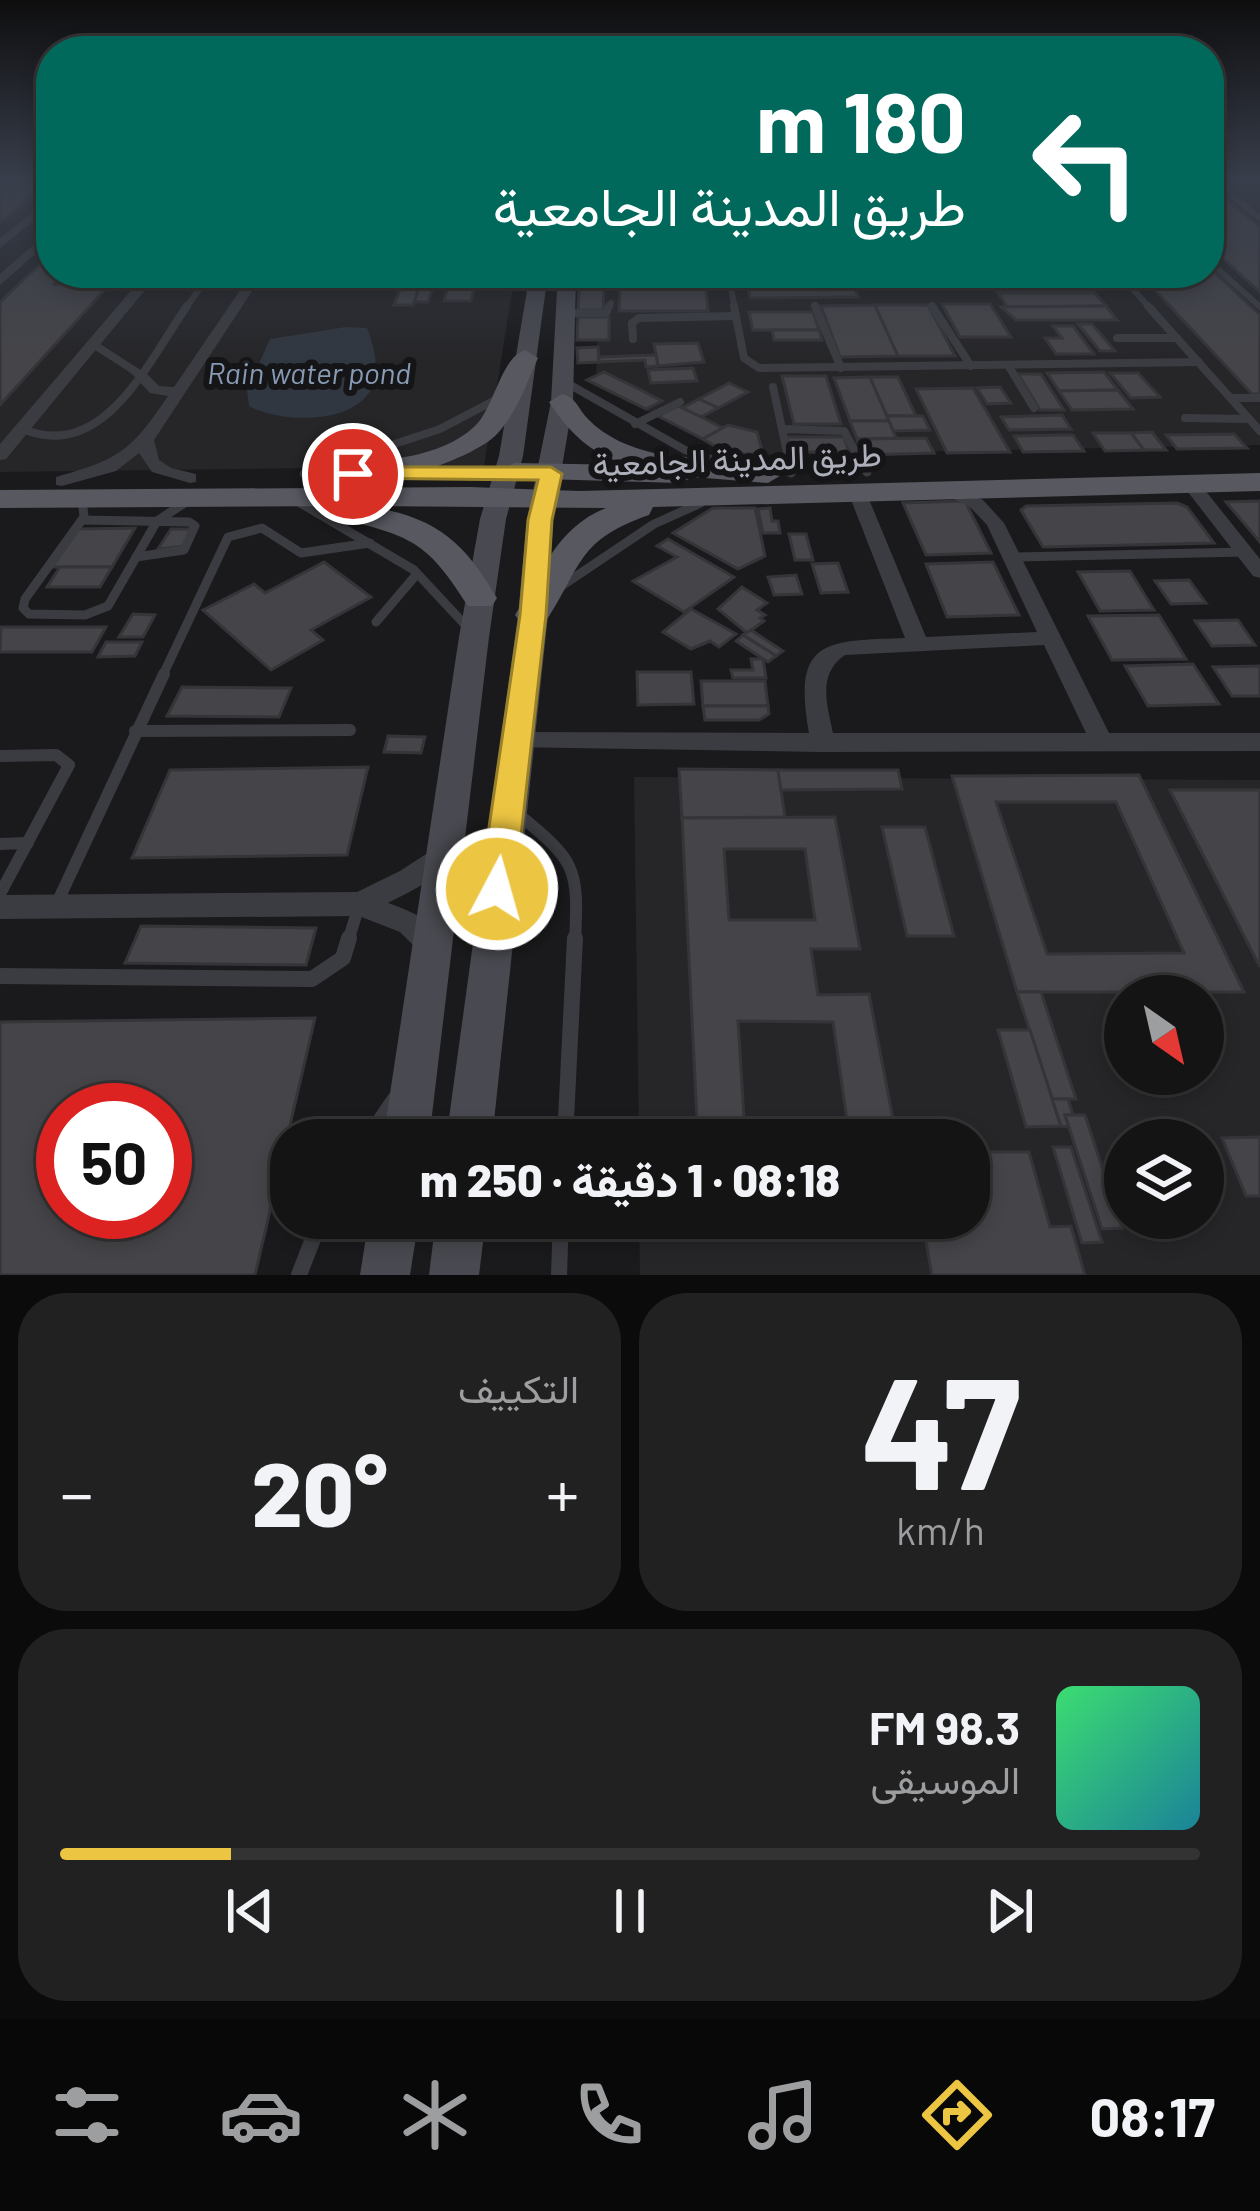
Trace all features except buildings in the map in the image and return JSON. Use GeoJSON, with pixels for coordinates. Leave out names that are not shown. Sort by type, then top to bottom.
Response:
{"type":"FeatureCollection","features":[{"type":"Feature","properties":{"kind":"main road"},"geometry":{"type":"LineString","coordinates":[[409,1119],[474,637],[537,288]]}},
{"type":"Feature","properties":{"kind":"main road"},"geometry":{"type":"LineString","coordinates":[[471,1119],[507,806],[539,606],[548,486],[562,391],[567,288]]}},
{"type":"Feature","properties":{"kind":"main road"},"geometry":{"type":"LineString","coordinates":[[353,474],[423,461],[462,447],[494,422],[525,358]]}},
{"type":"Feature","properties":{"kind":"main road"},"geometry":{"type":"LineString","coordinates":[[562,391],[584,433],[618,453],[780,474]]}},
{"type":"Feature","properties":{"kind":"main road","name":"طريق المدينة الجامعية"},"geometry":{"type":"LineString","coordinates":[[296,486],[353,474],[712,498],[862,482],[1260,465]]}},
{"type":"Feature","properties":{"kind":"main road","name":"طريق المدينة الجامعية"},"geometry":{"type":"LineString","coordinates":[[548,486],[780,474],[947,488],[1260,482]]}},
{"type":"Feature","properties":{"kind":"main road","name":"طريق المدينة الجامعية"},"geometry":{"type":"LineString","coordinates":[[1,495],[76,500],[194,487],[503,484]]}},
{"type":"Feature","properties":{"kind":"main road"},"geometry":{"type":"LineString","coordinates":[[296,486],[420,528],[457,558],[480,598]]}},
{"type":"Feature","properties":{"kind":"main road"},"geometry":{"type":"LineString","coordinates":[[539,606],[560,559],[592,527],[641,508],[712,498]]}},
{"type":"Feature","properties":{"kind":"main road"},"geometry":{"type":"LineString","coordinates":[[385,1275],[391,1239]]}},
{"type":"Feature","properties":{"kind":"main road"},"geometry":{"type":"LineString","coordinates":[[454,1275],[458,1239]]}},
{"type":"Feature","properties":{"kind":"street"},"geometry":{"type":"LineString","coordinates":[[0,281],[36,248]]}},
{"type":"Feature","properties":{"kind":"street"},"geometry":{"type":"LineString","coordinates":[[0,455],[140,288]]}},
{"type":"Feature","properties":{"kind":"street"},"geometry":{"type":"LineString","coordinates":[[76,500],[146,440],[248,288]]}},
{"type":"Feature","properties":{"kind":"street"},"geometry":{"type":"LineString","coordinates":[[138,373],[155,390],[178,392]]}},
{"type":"Feature","properties":{"kind":"street"},"geometry":{"type":"LineString","coordinates":[[146,440],[146,454],[153,466],[194,487]]}},
{"type":"Feature","properties":{"kind":"street"},"geometry":{"type":"LineString","coordinates":[[862,482],[918,643]]}},
{"type":"Feature","properties":{"kind":"street"},"geometry":{"type":"LineString","coordinates":[[1190,483],[1260,572]]}},
{"type":"Feature","properties":{"kind":"street"},"geometry":{"type":"LineString","coordinates":[[995,523],[995,501],[1006,487]]}},
{"type":"Feature","properties":{"kind":"street"},"geometry":{"type":"LineString","coordinates":[[947,488],[977,504],[995,523],[1101,742]]}},
{"type":"Feature","properties":{"kind":"street"},"geometry":{"type":"LineString","coordinates":[[823,743],[812,676],[817,664],[840,648],[1048,638]]}},
{"type":"Feature","properties":{"kind":"street"},"geometry":{"type":"LineString","coordinates":[[516,741],[1260,742]]}},
{"type":"Feature","properties":{"kind":"street"},"geometry":{"type":"LineString","coordinates":[[360,904],[409,879],[448,850]]}},
{"type":"Feature","properties":{"kind":"street"},"geometry":{"type":"LineString","coordinates":[[0,907],[360,904],[410,923],[435,947]]}},
{"type":"Feature","properties":{"kind":"lane"},"geometry":{"type":"LineString","coordinates":[[1224,275],[1260,308]]}},
{"type":"Feature","properties":{"kind":"lane"},"geometry":{"type":"LineString","coordinates":[[23,429],[45,437],[87,430],[107,418],[200,288]]}},
{"type":"Feature","properties":{"kind":"lane"},"geometry":{"type":"LineString","coordinates":[[731,288],[743,358],[752,365],[1199,362]]}},
{"type":"Feature","properties":{"kind":"lane"},"geometry":{"type":"LineString","coordinates":[[1132,288],[1260,430]]}},
{"type":"Feature","properties":{"kind":"lane"},"geometry":{"type":"LineString","coordinates":[[566,314],[606,313],[611,303]]}},
{"type":"Feature","properties":{"kind":"lane"},"geometry":{"type":"LineString","coordinates":[[815,306],[841,368]]}},
{"type":"Feature","properties":{"kind":"lane"},"geometry":{"type":"LineString","coordinates":[[932,306],[970,366]]}},
{"type":"Feature","properties":{"kind":"lane"},"geometry":{"type":"LineString","coordinates":[[633,339],[636,319],[736,316]]}},
{"type":"Feature","properties":{"kind":"lane"},"geometry":{"type":"LineString","coordinates":[[1118,338],[1177,338]]}},
{"type":"Feature","properties":{"kind":"lane"},"geometry":{"type":"LineString","coordinates":[[93,344],[138,373]]}},
{"type":"Feature","properties":{"kind":"lane"},"geometry":{"type":"LineString","coordinates":[[1007,365],[1034,408]]}},
{"type":"Feature","properties":{"kind":"lane"},"geometry":{"type":"LineString","coordinates":[[562,391],[685,450],[780,474],[782,429],[773,387]]}},
{"type":"Feature","properties":{"kind":"lane"},"geometry":{"type":"LineString","coordinates":[[296,486],[471,416],[511,389]]}},
{"type":"Feature","properties":{"kind":"lane"},"geometry":{"type":"LineString","coordinates":[[1231,398],[1260,398]]}},
{"type":"Feature","properties":{"kind":"lane"},"geometry":{"type":"LineString","coordinates":[[634,424],[680,402]]}},
{"type":"Feature","properties":{"kind":"lane"},"geometry":{"type":"LineString","coordinates":[[1185,418],[1249,418]]}},
{"type":"Feature","properties":{"kind":"lane"},"geometry":{"type":"LineString","coordinates":[[782,429],[844,431],[862,482]]}},
{"type":"Feature","properties":{"kind":"lane"},"geometry":{"type":"LineString","coordinates":[[296,486],[416,575],[452,606],[474,637]]}},
{"type":"Feature","properties":{"kind":"lane"},"geometry":{"type":"LineString","coordinates":[[136,557],[179,553],[196,529],[188,522],[157,521],[76,500],[23,608],[29,614],[86,615],[104,609],[157,521],[194,487]]}},
{"type":"Feature","properties":{"kind":"lane"},"geometry":{"type":"LineString","coordinates":[[56,906],[228,537],[262,529],[301,553],[370,543]]}},
{"type":"Feature","properties":{"kind":"lane"},"geometry":{"type":"LineString","coordinates":[[1011,557],[1245,552]]}},
{"type":"Feature","properties":{"kind":"lane"},"geometry":{"type":"LineString","coordinates":[[376,622],[399,601],[416,575]]}},
{"type":"Feature","properties":{"kind":"lane"},"geometry":{"type":"LineString","coordinates":[[135,731],[350,730]]}},
{"type":"Feature","properties":{"kind":"lane"},"geometry":{"type":"LineString","coordinates":[[0,756],[56,755],[68,761],[69,770],[0,894]]}},
{"type":"Feature","properties":{"kind":"lane"},"geometry":{"type":"LineString","coordinates":[[507,806],[556,842],[571,863],[578,887],[566,1119]]}},
{"type":"Feature","properties":{"kind":"lane"},"geometry":{"type":"LineString","coordinates":[[0,844],[28,843]]}},
{"type":"Feature","properties":{"kind":"lane"},"geometry":{"type":"LineString","coordinates":[[0,976],[312,979],[343,958],[360,904]]}},
{"type":"Feature","properties":{"kind":"lane"},"geometry":{"type":"LineString","coordinates":[[381,1119],[417,1066]]}},
{"type":"Feature","properties":{"kind":"lane"},"geometry":{"type":"LineString","coordinates":[[299,1275],[312,1239]]}},
{"type":"Feature","properties":{"kind":"lane"},"geometry":{"type":"LineString","coordinates":[[559,1275],[561,1239]]}},
{"type":"Feature","properties":{"kind":"shaded area"},"geometry":{"type":"Polygon","coordinates":[[[0,240],[36,240],[36,288],[513,288],[484,466],[0,472],[0,240]]]}},
{"type":"Feature","properties":{"kind":"shaded area"},"geometry":{"type":"Polygon","coordinates":[[[1224,240],[1260,240],[1260,445],[738,455],[596,386],[599,288],[1224,288],[1224,240]]]}},
{"type":"Feature","properties":{"kind":"shaded area"},"geometry":{"type":"Polygon","coordinates":[[[634,777],[1260,780],[1260,1275],[640,1275],[639,1239],[990,1239],[990,1119],[639,1119],[634,777]]]}},
{"type":"Feature","properties":{"kind":"water","name":"Rain water pond"},"geometry":{"type":"Polygon","coordinates":[[[367,328],[373,349],[375,378],[364,398],[351,408],[317,417],[279,416],[249,406],[247,390],[270,339],[367,328]]]}},
{"type":"Feature","properties":{"kind":"route"},"geometry":{"type":"LineString","coordinates":[[353,474],[551,474],[540,520],[533,615],[497,889]]}}]}
